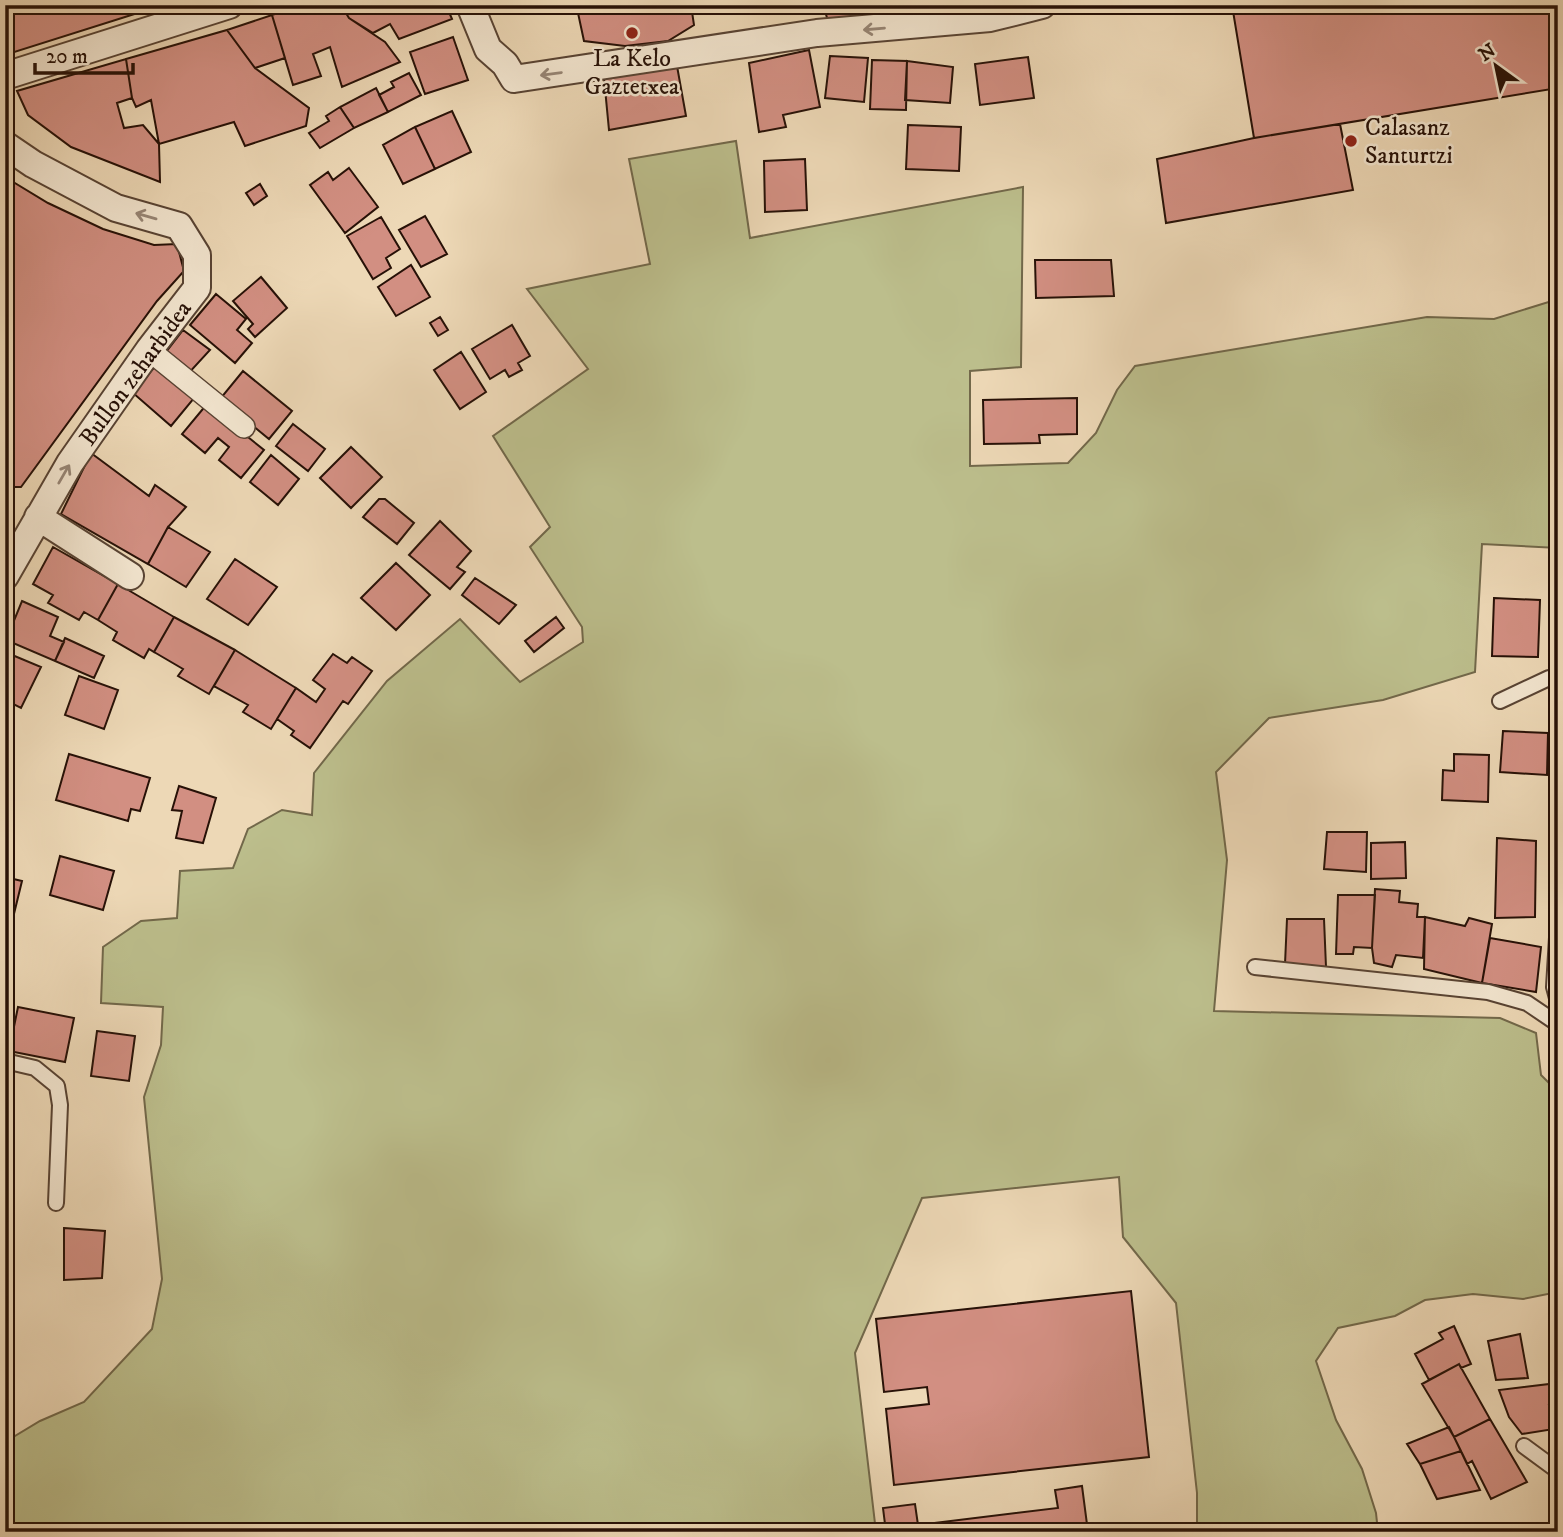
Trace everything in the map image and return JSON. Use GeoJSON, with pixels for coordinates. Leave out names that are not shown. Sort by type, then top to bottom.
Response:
{"type":"FeatureCollection","features":[{"type":"Feature","properties":{"kind":"street"},"geometry":{"type":"LineString","coordinates":[[5,76],[229,5]]}},
{"type":"Feature","properties":{"kind":"street"},"geometry":{"type":"LineString","coordinates":[[470,5],[488,49],[505,64],[514,79],[817,33],[990,18],[1042,5]]}},
{"type":"Feature","properties":{"kind":"street","name":"Bullon zeharbidea"},"geometry":{"type":"LineString","coordinates":[[5,145],[33,164],[116,208],[179,226],[197,254],[197,288],[149,350],[70,463],[5,576]]}},
{"type":"Feature","properties":{"kind":"street"},"geometry":{"type":"LineString","coordinates":[[149,350],[244,426]]}},
{"type":"Feature","properties":{"kind":"street"},"geometry":{"type":"LineString","coordinates":[[38,517],[130,576]]}},
{"type":"Feature","properties":{"kind":"lane"},"geometry":{"type":"LineString","coordinates":[[1500,701],[1549,678],[1558,678]]}},
{"type":"Feature","properties":{"kind":"lane"},"geometry":{"type":"LineString","coordinates":[[1558,921],[1554,987],[1558,1002]]}},
{"type":"Feature","properties":{"kind":"lane"},"geometry":{"type":"LineString","coordinates":[[1255,967],[1488,992],[1527,1003],[1558,1024]]}},
{"type":"Feature","properties":{"kind":"lane"},"geometry":{"type":"LineString","coordinates":[[5,1061],[35,1068],[57,1086],[60,1105],[56,1203]]}},
{"type":"Feature","properties":{"kind":"lane"},"geometry":{"type":"LineString","coordinates":[[1524,1446],[1558,1471]]}},
{"type":"Feature","properties":{"kind":"green space"},"geometry":{"type":"Polygon","coordinates":[[[736,141],[750,238],[1023,187],[1021,367],[970,371],[970,466],[1068,463],[1096,433],[1117,390],[1135,366],[1427,317],[1494,319],[1558,299],[1558,548],[1482,544],[1475,672],[1383,700],[1269,718],[1216,772],[1227,860],[1214,1011],[1500,1018],[1536,1033],[1541,1075],[1558,1092],[1558,1292],[1523,1299],[1473,1294],[1425,1300],[1395,1316],[1338,1328],[1316,1361],[1336,1420],[1362,1469],[1376,1513],[1378,1532],[1197,1532],[1197,1493],[1176,1303],[1123,1237],[1119,1177],[922,1198],[855,1353],[876,1532],[5,1532],[5,1442],[40,1421],[84,1402],[152,1329],[162,1279],[144,1097],[161,1045],[163,1007],[101,1003],[103,947],[141,921],[177,918],[180,871],[233,868],[248,829],[282,810],[312,815],[314,773],[387,681],[460,619],[520,682],[583,642],[582,627],[530,547],[550,527],[493,436],[588,369],[527,289],[650,264],[629,159],[736,141]]]}},
{"type":"Feature","properties":{"kind":"building"},"geometry":{"type":"Polygon","coordinates":[[[5,5],[163,5],[5,55],[5,5]]]}},
{"type":"Feature","properties":{"kind":"building"},"geometry":{"type":"Polygon","coordinates":[[[299,5],[341,5],[349,18],[385,42],[400,62],[342,87],[330,47],[313,54],[321,76],[293,85],[272,15],[299,5]]]}},
{"type":"Feature","properties":{"kind":"building"},"geometry":{"type":"Polygon","coordinates":[[[341,5],[446,5],[452,19],[399,39],[390,24],[373,33],[349,18],[341,5]]]}},
{"type":"Feature","properties":{"kind":"building","name":"La Kelo Gaztetxea"},"geometry":{"type":"Polygon","coordinates":[[[589,5],[691,5],[694,25],[668,41],[625,46],[584,41],[578,13],[589,5]]]}},
{"type":"Feature","properties":{"kind":"building"},"geometry":{"type":"Polygon","coordinates":[[[823,5],[856,5],[860,21],[829,24],[823,5]]]}},
{"type":"Feature","properties":{"kind":"building"},"geometry":{"type":"Polygon","coordinates":[[[860,5],[935,5],[864,20],[860,5]]]}},
{"type":"Feature","properties":{"kind":"building"},"geometry":{"type":"Polygon","coordinates":[[[1232,5],[1488,5],[1490,12],[1521,5],[1558,5],[1558,88],[1254,138],[1232,5]]]}},
{"type":"Feature","properties":{"kind":"building"},"geometry":{"type":"Polygon","coordinates":[[[272,15],[285,58],[255,68],[227,30],[272,15]]]}},
{"type":"Feature","properties":{"kind":"building"},"geometry":{"type":"Polygon","coordinates":[[[227,30],[255,68],[309,108],[306,126],[245,146],[234,122],[159,144],[151,100],[136,107],[132,98],[126,59],[227,30]]]}},
{"type":"Feature","properties":{"kind":"building"},"geometry":{"type":"Polygon","coordinates":[[[453,37],[468,80],[425,94],[410,52],[453,37]]]}},
{"type":"Feature","properties":{"kind":"building"},"geometry":{"type":"Polygon","coordinates":[[[809,50],[820,107],[783,115],[786,127],[759,132],[749,63],[809,50]]]}},
{"type":"Feature","properties":{"kind":"building"},"geometry":{"type":"Polygon","coordinates":[[[830,56],[868,58],[864,102],[825,98],[830,56]]]}},
{"type":"Feature","properties":{"kind":"building"},"geometry":{"type":"Polygon","coordinates":[[[1028,57],[1034,98],[980,105],[975,64],[1028,57]]]}},
{"type":"Feature","properties":{"kind":"building"},"geometry":{"type":"Polygon","coordinates":[[[126,59],[132,98],[117,103],[124,128],[143,125],[159,144],[160,182],[71,147],[28,115],[17,91],[126,59]]]}},
{"type":"Feature","properties":{"kind":"building"},"geometry":{"type":"Polygon","coordinates":[[[872,60],[907,61],[906,110],[870,109],[872,60]]]}},
{"type":"Feature","properties":{"kind":"building"},"geometry":{"type":"Polygon","coordinates":[[[907,61],[953,67],[950,103],[905,100],[907,61]]]}},
{"type":"Feature","properties":{"kind":"building"},"geometry":{"type":"Polygon","coordinates":[[[677,66],[686,116],[609,130],[604,78],[677,66]]]}},
{"type":"Feature","properties":{"kind":"building"},"geometry":{"type":"Polygon","coordinates":[[[409,73],[421,95],[388,112],[379,95],[394,87],[391,82],[409,73]]]}},
{"type":"Feature","properties":{"kind":"building"},"geometry":{"type":"Polygon","coordinates":[[[376,88],[388,112],[354,128],[340,107],[376,88]]]}},
{"type":"Feature","properties":{"kind":"building"},"geometry":{"type":"Polygon","coordinates":[[[340,107],[354,128],[320,148],[309,133],[329,121],[326,116],[340,107]]]}},
{"type":"Feature","properties":{"kind":"building"},"geometry":{"type":"Polygon","coordinates":[[[452,111],[471,152],[435,169],[415,127],[452,111]]]}},
{"type":"Feature","properties":{"kind":"building"},"geometry":{"type":"Polygon","coordinates":[[[1340,124],[1353,190],[1166,223],[1157,159],[1254,138],[1340,124]]]}},
{"type":"Feature","properties":{"kind":"building"},"geometry":{"type":"Polygon","coordinates":[[[908,125],[961,127],[959,171],[906,169],[908,125]]]}},
{"type":"Feature","properties":{"kind":"building"},"geometry":{"type":"Polygon","coordinates":[[[415,127],[435,169],[403,184],[383,145],[415,127]]]}},
{"type":"Feature","properties":{"kind":"building"},"geometry":{"type":"Polygon","coordinates":[[[805,159],[807,210],[765,212],[764,161],[805,159]]]}},
{"type":"Feature","properties":{"kind":"building"},"geometry":{"type":"Polygon","coordinates":[[[349,168],[378,207],[345,233],[310,185],[328,172],[333,180],[349,168]]]}},
{"type":"Feature","properties":{"kind":"building"},"geometry":{"type":"Polygon","coordinates":[[[5,177],[48,203],[103,229],[154,245],[177,244],[184,271],[157,301],[21,487],[5,487],[5,177]]]}},
{"type":"Feature","properties":{"kind":"building"},"geometry":{"type":"Polygon","coordinates":[[[260,184],[267,196],[254,205],[246,193],[260,184]]]}},
{"type":"Feature","properties":{"kind":"building"},"geometry":{"type":"Polygon","coordinates":[[[425,216],[447,254],[421,267],[399,230],[425,216]]]}},
{"type":"Feature","properties":{"kind":"building"},"geometry":{"type":"Polygon","coordinates":[[[381,217],[400,249],[386,258],[391,268],[373,279],[347,236],[381,217]]]}},
{"type":"Feature","properties":{"kind":"building"},"geometry":{"type":"Polygon","coordinates":[[[1035,260],[1111,260],[1114,296],[1036,298],[1035,260]]]}},
{"type":"Feature","properties":{"kind":"building"},"geometry":{"type":"Polygon","coordinates":[[[411,265],[430,297],[396,316],[378,287],[411,265]]]}},
{"type":"Feature","properties":{"kind":"building"},"geometry":{"type":"Polygon","coordinates":[[[261,277],[287,308],[255,337],[248,329],[253,324],[233,301],[261,277]]]}},
{"type":"Feature","properties":{"kind":"building"},"geometry":{"type":"Polygon","coordinates":[[[216,294],[246,319],[237,330],[252,343],[235,363],[190,325],[216,294]]]}},
{"type":"Feature","properties":{"kind":"building"},"geometry":{"type":"Polygon","coordinates":[[[440,317],[448,330],[438,336],[430,323],[440,317]]]}},
{"type":"Feature","properties":{"kind":"building"},"geometry":{"type":"Polygon","coordinates":[[[512,325],[530,356],[518,363],[522,370],[509,377],[505,370],[490,379],[472,349],[512,325]]]}},
{"type":"Feature","properties":{"kind":"building"},"geometry":{"type":"Polygon","coordinates":[[[183,330],[210,350],[187,375],[163,356],[183,330]]]}},
{"type":"Feature","properties":{"kind":"building"},"geometry":{"type":"Polygon","coordinates":[[[461,352],[486,392],[460,409],[434,370],[461,352]]]}},
{"type":"Feature","properties":{"kind":"building"},"geometry":{"type":"Polygon","coordinates":[[[156,365],[195,397],[171,426],[133,393],[156,365]]]}},
{"type":"Feature","properties":{"kind":"building"},"geometry":{"type":"Polygon","coordinates":[[[243,371],[292,411],[269,439],[220,399],[243,371]]]}},
{"type":"Feature","properties":{"kind":"building"},"geometry":{"type":"Polygon","coordinates":[[[1077,398],[1077,434],[1039,435],[1040,443],[984,444],[983,400],[1077,398]]]}},
{"type":"Feature","properties":{"kind":"building"},"geometry":{"type":"Polygon","coordinates":[[[207,404],[264,450],[241,478],[219,460],[229,447],[218,438],[205,453],[182,434],[207,404]]]}},
{"type":"Feature","properties":{"kind":"building"},"geometry":{"type":"Polygon","coordinates":[[[293,424],[325,449],[308,471],[276,446],[293,424]]]}},
{"type":"Feature","properties":{"kind":"building"},"geometry":{"type":"Polygon","coordinates":[[[351,447],[382,477],[351,508],[320,478],[351,447]]]}},
{"type":"Feature","properties":{"kind":"building"},"geometry":{"type":"Polygon","coordinates":[[[91,453],[149,496],[155,485],[186,507],[168,527],[148,564],[61,514],[91,453]]]}},
{"type":"Feature","properties":{"kind":"building"},"geometry":{"type":"Polygon","coordinates":[[[271,455],[299,479],[278,505],[250,482],[271,455]]]}},
{"type":"Feature","properties":{"kind":"building"},"geometry":{"type":"Polygon","coordinates":[[[379,499],[385,499],[414,523],[397,544],[363,517],[379,499]]]}},
{"type":"Feature","properties":{"kind":"building"},"geometry":{"type":"Polygon","coordinates":[[[440,521],[471,551],[457,567],[465,572],[450,589],[409,555],[440,521]]]}},
{"type":"Feature","properties":{"kind":"building"},"geometry":{"type":"Polygon","coordinates":[[[168,527],[210,552],[186,587],[148,564],[168,527]]]}},
{"type":"Feature","properties":{"kind":"building"},"geometry":{"type":"Polygon","coordinates":[[[53,547],[118,584],[98,620],[84,612],[79,620],[48,603],[53,595],[33,584],[53,547]]]}},
{"type":"Feature","properties":{"kind":"building"},"geometry":{"type":"Polygon","coordinates":[[[235,559],[277,587],[248,625],[207,599],[235,559]]]}},
{"type":"Feature","properties":{"kind":"building"},"geometry":{"type":"Polygon","coordinates":[[[396,563],[430,595],[396,630],[361,598],[396,563]]]}},
{"type":"Feature","properties":{"kind":"building"},"geometry":{"type":"Polygon","coordinates":[[[475,578],[516,605],[499,624],[462,595],[475,578]]]}},
{"type":"Feature","properties":{"kind":"building"},"geometry":{"type":"Polygon","coordinates":[[[118,584],[174,617],[154,652],[149,649],[144,658],[113,640],[117,632],[98,620],[118,584]]]}},
{"type":"Feature","properties":{"kind":"building"},"geometry":{"type":"Polygon","coordinates":[[[1494,598],[1540,600],[1538,657],[1492,656],[1494,598]]]}},
{"type":"Feature","properties":{"kind":"building"},"geometry":{"type":"Polygon","coordinates":[[[22,601],[58,617],[50,636],[64,642],[55,661],[6,640],[22,601]]]}},
{"type":"Feature","properties":{"kind":"building"},"geometry":{"type":"Polygon","coordinates":[[[174,617],[235,650],[209,694],[178,676],[183,669],[154,652],[174,617]]]}},
{"type":"Feature","properties":{"kind":"building"},"geometry":{"type":"Polygon","coordinates":[[[556,617],[564,628],[534,652],[525,641],[556,617]]]}},
{"type":"Feature","properties":{"kind":"building"},"geometry":{"type":"Polygon","coordinates":[[[65,638],[104,656],[94,678],[55,661],[65,638]]]}},
{"type":"Feature","properties":{"kind":"building"},"geometry":{"type":"Polygon","coordinates":[[[235,650],[296,688],[271,729],[243,712],[248,705],[214,686],[235,650]]]}},
{"type":"Feature","properties":{"kind":"building"},"geometry":{"type":"Polygon","coordinates":[[[5,652],[41,667],[21,708],[5,700],[5,652]]]}},
{"type":"Feature","properties":{"kind":"building"},"geometry":{"type":"Polygon","coordinates":[[[333,654],[347,663],[352,657],[372,671],[348,704],[343,701],[310,748],[291,735],[294,731],[277,719],[296,688],[316,702],[325,689],[313,680],[333,654]]]}},
{"type":"Feature","properties":{"kind":"building"},"geometry":{"type":"Polygon","coordinates":[[[79,676],[118,690],[104,729],[65,715],[79,676]]]}},
{"type":"Feature","properties":{"kind":"building"},"geometry":{"type":"Polygon","coordinates":[[[1503,731],[1548,733],[1547,775],[1500,772],[1503,731]]]}},
{"type":"Feature","properties":{"kind":"building"},"geometry":{"type":"Polygon","coordinates":[[[69,754],[150,778],[140,811],[131,809],[128,821],[56,800],[69,754]]]}},
{"type":"Feature","properties":{"kind":"building"},"geometry":{"type":"Polygon","coordinates":[[[1454,754],[1489,755],[1488,802],[1442,800],[1443,770],[1454,771],[1454,754]]]}},
{"type":"Feature","properties":{"kind":"building"},"geometry":{"type":"Polygon","coordinates":[[[179,786],[216,798],[203,843],[176,838],[182,811],[172,810],[179,786]]]}},
{"type":"Feature","properties":{"kind":"building"},"geometry":{"type":"Polygon","coordinates":[[[1327,832],[1367,832],[1366,872],[1324,869],[1327,832]]]}},
{"type":"Feature","properties":{"kind":"building"},"geometry":{"type":"Polygon","coordinates":[[[1497,838],[1536,841],[1535,917],[1495,918],[1497,838]]]}},
{"type":"Feature","properties":{"kind":"building"},"geometry":{"type":"Polygon","coordinates":[[[1405,842],[1406,878],[1371,879],[1371,843],[1405,842]]]}},
{"type":"Feature","properties":{"kind":"building"},"geometry":{"type":"Polygon","coordinates":[[[60,856],[114,871],[103,910],[50,895],[60,856]]]}},
{"type":"Feature","properties":{"kind":"building"},"geometry":{"type":"Polygon","coordinates":[[[5,877],[22,881],[12,922],[5,920],[5,877]]]}},
{"type":"Feature","properties":{"kind":"building"},"geometry":{"type":"Polygon","coordinates":[[[1375,889],[1400,891],[1399,902],[1418,904],[1417,917],[1425,917],[1423,958],[1396,955],[1392,967],[1374,963],[1372,948],[1375,889]]]}},
{"type":"Feature","properties":{"kind":"building"},"geometry":{"type":"Polygon","coordinates":[[[1338,895],[1375,895],[1372,948],[1354,947],[1353,954],[1336,954],[1338,895]]]}},
{"type":"Feature","properties":{"kind":"building"},"geometry":{"type":"Polygon","coordinates":[[[1425,917],[1465,926],[1469,918],[1492,924],[1482,983],[1424,969],[1425,917]]]}},
{"type":"Feature","properties":{"kind":"building"},"geometry":{"type":"Polygon","coordinates":[[[1287,919],[1324,919],[1326,967],[1285,964],[1287,919]]]}},
{"type":"Feature","properties":{"kind":"building"},"geometry":{"type":"Polygon","coordinates":[[[1490,938],[1541,947],[1536,992],[1482,983],[1490,938]]]}},
{"type":"Feature","properties":{"kind":"building"},"geometry":{"type":"Polygon","coordinates":[[[18,1007],[74,1018],[65,1062],[9,1051],[18,1007]]]}},
{"type":"Feature","properties":{"kind":"building"},"geometry":{"type":"Polygon","coordinates":[[[97,1031],[135,1036],[129,1081],[91,1076],[97,1031]]]}},
{"type":"Feature","properties":{"kind":"building"},"geometry":{"type":"Polygon","coordinates":[[[64,1228],[105,1231],[102,1278],[64,1280],[64,1228]]]}},
{"type":"Feature","properties":{"kind":"building"},"geometry":{"type":"Polygon","coordinates":[[[1131,1291],[1149,1457],[894,1485],[886,1409],[929,1404],[927,1387],[884,1392],[876,1319],[1131,1291]]]}},
{"type":"Feature","properties":{"kind":"building"},"geometry":{"type":"Polygon","coordinates":[[[1454,1326],[1471,1364],[1461,1368],[1459,1364],[1429,1380],[1415,1354],[1443,1339],[1439,1333],[1454,1326]]]}},
{"type":"Feature","properties":{"kind":"building"},"geometry":{"type":"Polygon","coordinates":[[[1520,1334],[1528,1378],[1496,1380],[1488,1341],[1520,1334]]]}},
{"type":"Feature","properties":{"kind":"building"},"geometry":{"type":"Polygon","coordinates":[[[1459,1364],[1490,1419],[1454,1437],[1422,1384],[1459,1364]]]}},
{"type":"Feature","properties":{"kind":"building"},"geometry":{"type":"Polygon","coordinates":[[[1558,1383],[1558,1405],[1549,1405],[1554,1429],[1522,1434],[1509,1417],[1499,1390],[1558,1383]]]}},
{"type":"Feature","properties":{"kind":"building"},"geometry":{"type":"Polygon","coordinates":[[[1490,1419],[1527,1482],[1491,1499],[1472,1461],[1467,1464],[1454,1437],[1490,1419]]]}},
{"type":"Feature","properties":{"kind":"building"},"geometry":{"type":"Polygon","coordinates":[[[1449,1427],[1461,1451],[1420,1464],[1407,1444],[1449,1427]]]}},
{"type":"Feature","properties":{"kind":"building"},"geometry":{"type":"Polygon","coordinates":[[[1461,1451],[1480,1490],[1437,1499],[1420,1464],[1461,1451]]]}},
{"type":"Feature","properties":{"kind":"building"},"geometry":{"type":"Polygon","coordinates":[[[1082,1486],[1088,1532],[886,1532],[883,1508],[915,1504],[918,1525],[1058,1508],[1055,1490],[1082,1486]]]}},
{"type":"Feature","properties":{"kind":"place","name":"La Kelo Gaztetxea"},"geometry":{"type":"Point","coordinates":[632,33]}},
{"type":"Feature","properties":{"kind":"place","name":"Calasanz Santurtzi"},"geometry":{"type":"Point","coordinates":[1351,141]}}]}
